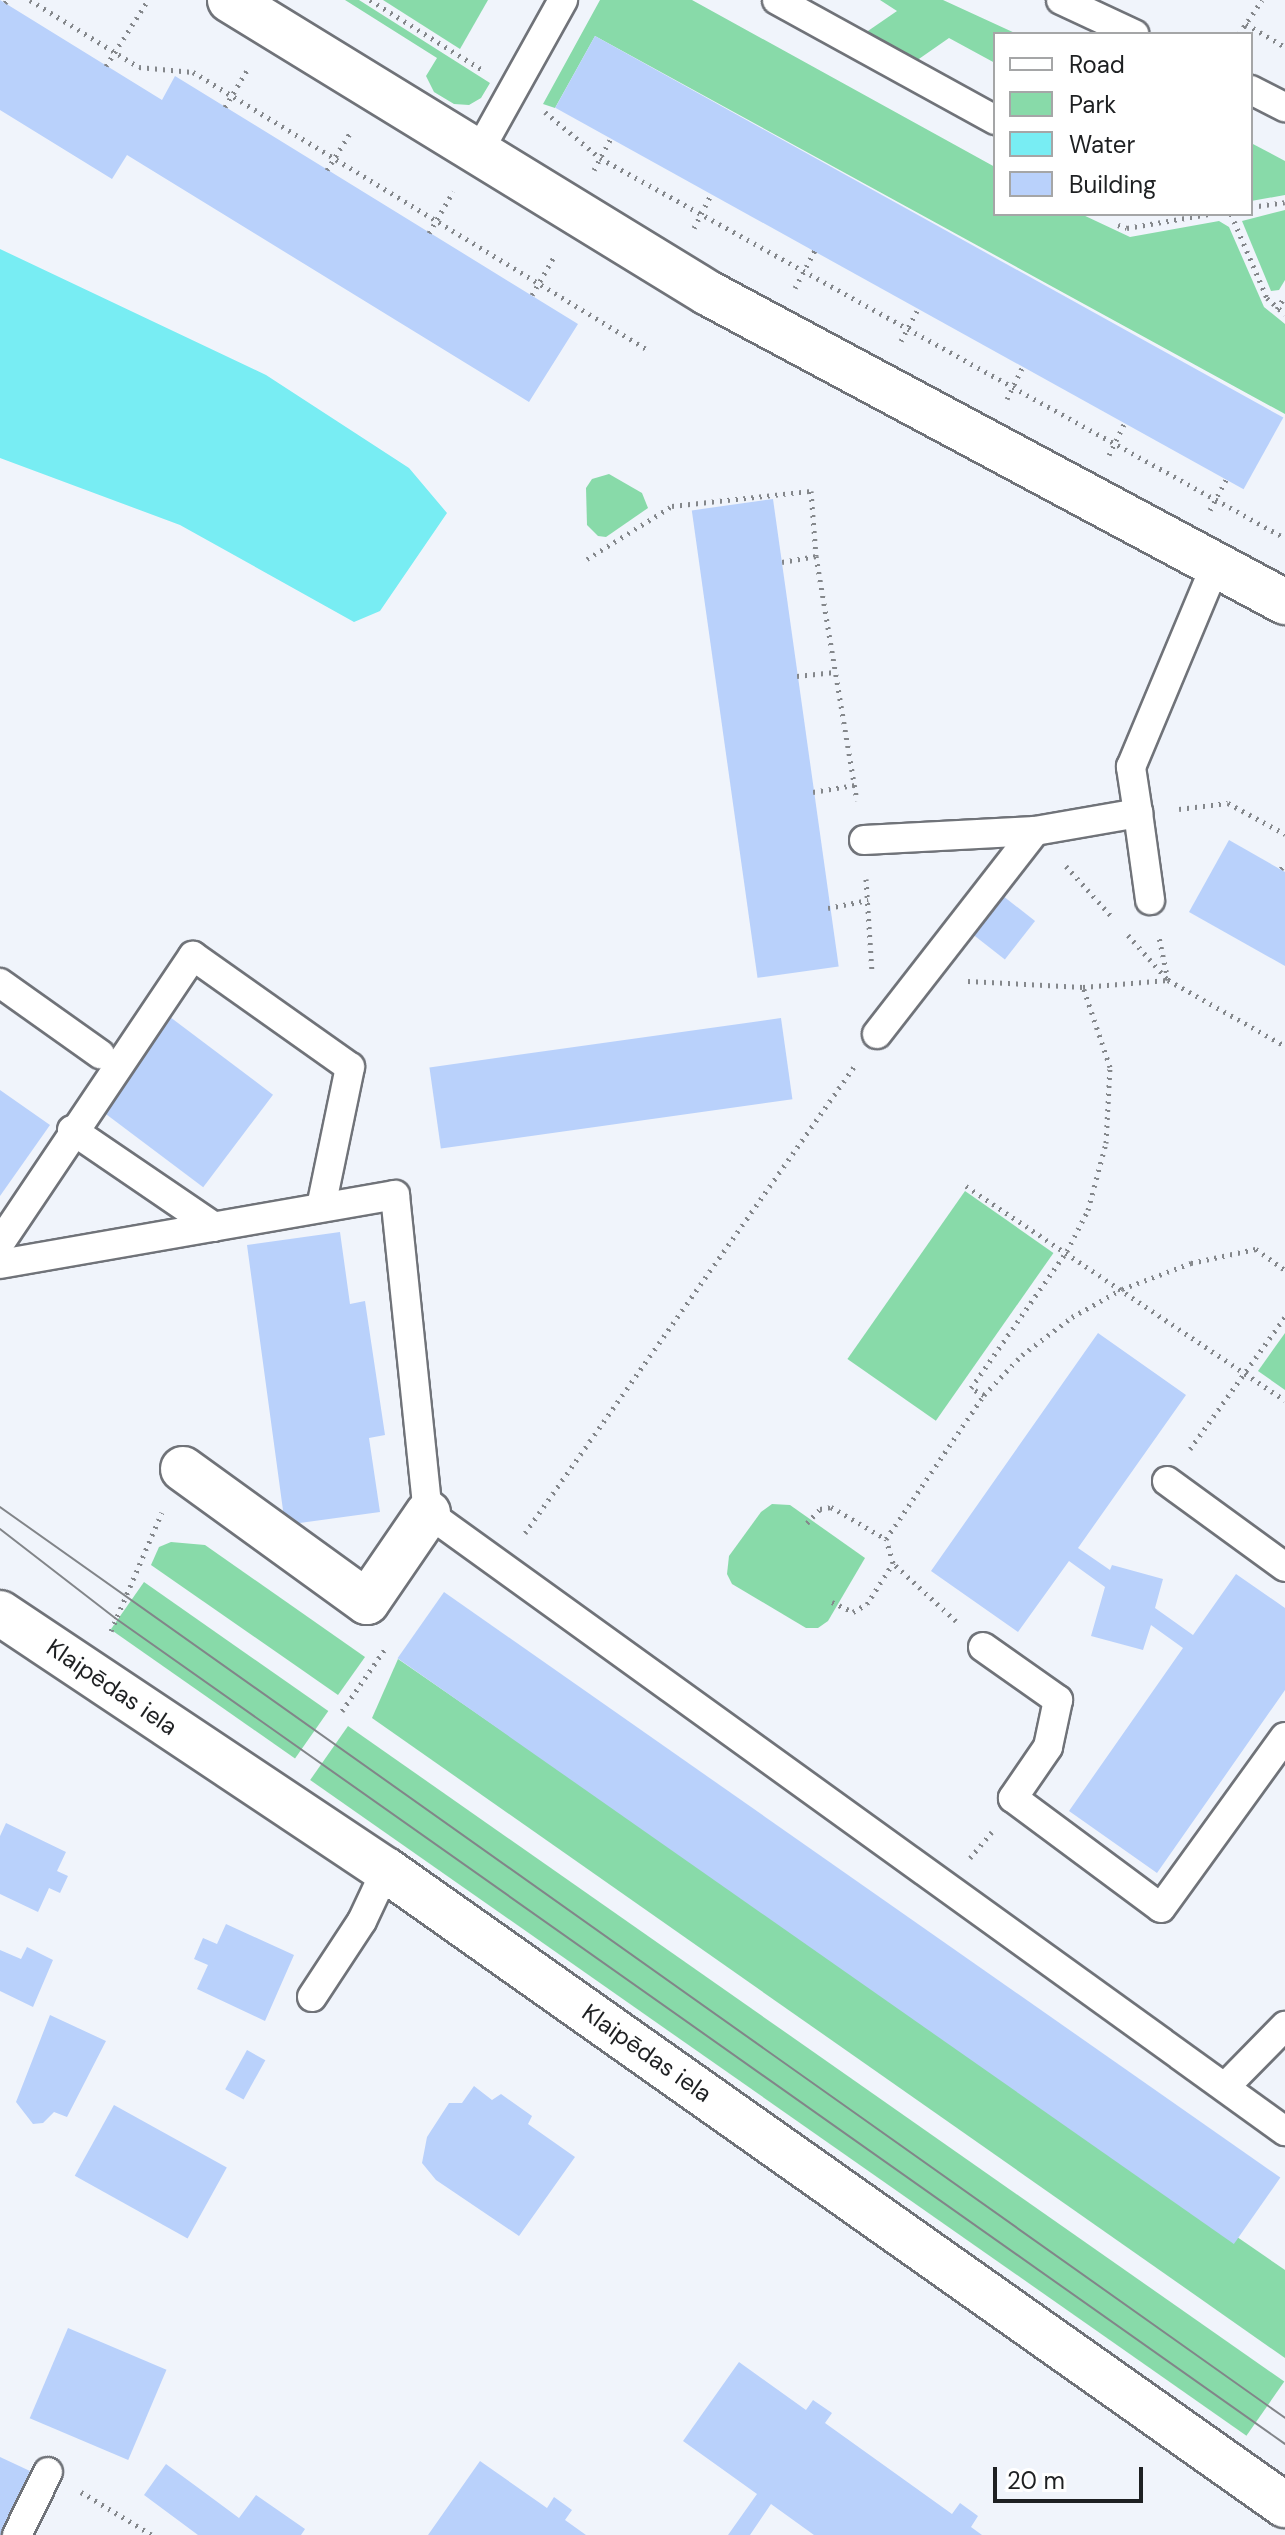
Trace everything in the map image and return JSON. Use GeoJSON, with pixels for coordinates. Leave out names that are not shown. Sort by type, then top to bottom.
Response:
{"type":"FeatureCollection","features":[{"type":"Feature","properties":{"kind":"street"},"geometry":{"type":"LineString","coordinates":[[230,0],[708,293],[1285,602]]}},
{"type":"Feature","properties":{"kind":"street"},"geometry":{"type":"LineString","coordinates":[[183,1469],[367,1602],[428,1513]]}},
{"type":"Feature","properties":{"kind":"street","name":"Klaipēdas iela"},"geometry":{"type":"LineString","coordinates":[[0,1613],[386,1870],[1285,2505]]}},
{"type":"Feature","properties":{"kind":"lane"},"geometry":{"type":"LineString","coordinates":[[479,151],[563,0]]}},
{"type":"Feature","properties":{"kind":"lane"},"geometry":{"type":"LineString","coordinates":[[777,0],[993,119]]}},
{"type":"Feature","properties":{"kind":"lane"},"geometry":{"type":"LineString","coordinates":[[1061,0],[1130,32]]}},
{"type":"Feature","properties":{"kind":"lane"},"geometry":{"type":"LineString","coordinates":[[1253,91],[1285,107]]}},
{"type":"Feature","properties":{"kind":"lane"},"geometry":{"type":"LineString","coordinates":[[1150,900],[1131,767],[1216,564]]}},
{"type":"Feature","properties":{"kind":"lane"},"geometry":{"type":"LineString","coordinates":[[864,840],[1035,831],[1138,813]]}},
{"type":"Feature","properties":{"kind":"lane"},"geometry":{"type":"LineString","coordinates":[[877,1034],[1035,831]]}},
{"type":"Feature","properties":{"kind":"lane"},"geometry":{"type":"LineString","coordinates":[[0,1243],[72,1130],[193,956],[350,1067],[321,1207]]}},
{"type":"Feature","properties":{"kind":"lane"},"geometry":{"type":"LineString","coordinates":[[0,983],[100,1054]]}},
{"type":"Feature","properties":{"kind":"lane"},"geometry":{"type":"LineString","coordinates":[[72,1130],[214,1227]]}},
{"type":"Feature","properties":{"kind":"lane"},"geometry":{"type":"LineString","coordinates":[[0,1264],[395,1195],[428,1513],[1285,2131]]}},
{"type":"Feature","properties":{"kind":"lane"},"geometry":{"type":"LineString","coordinates":[[1167,1481],[1285,1567]]}},
{"type":"Feature","properties":{"kind":"lane"},"geometry":{"type":"LineString","coordinates":[[983,1647],[1058,1700],[1048,1747],[1013,1798],[1161,1908],[1285,1737]]}},
{"type":"Feature","properties":{"kind":"lane"},"geometry":{"type":"LineString","coordinates":[[312,1997],[362,1921],[386,1870]]}},
{"type":"Feature","properties":{"kind":"lane"},"geometry":{"type":"LineString","coordinates":[[1225,2087],[1285,2026]]}},
{"type":"Feature","properties":{"kind":"lane"},"geometry":{"type":"LineString","coordinates":[[17,2535],[48,2472]]}},
{"type":"Feature","properties":{"kind":"path"},"geometry":{"type":"LineString","coordinates":[[30,0],[139,67],[193,72],[646,349]]}},
{"type":"Feature","properties":{"kind":"path"},"geometry":{"type":"LineString","coordinates":[[106,66],[148,0]]}},
{"type":"Feature","properties":{"kind":"path"},"geometry":{"type":"LineString","coordinates":[[370,0],[516,87],[600,158],[1285,538]]}},
{"type":"Feature","properties":{"kind":"path"},"geometry":{"type":"LineString","coordinates":[[1240,32],[1262,0]]}},
{"type":"Feature","properties":{"kind":"path"},"geometry":{"type":"LineString","coordinates":[[1246,24],[1285,47]]}},
{"type":"Feature","properties":{"kind":"path"},"geometry":{"type":"LineString","coordinates":[[1253,207],[1285,202]]}},
{"type":"Feature","properties":{"kind":"path"},"geometry":{"type":"LineString","coordinates":[[1118,225],[1127,228],[1197,216]]}},
{"type":"Feature","properties":{"kind":"path"},"geometry":{"type":"LineString","coordinates":[[1232,216],[1267,298],[1285,314]]}},
{"type":"Feature","properties":{"kind":"path"},"geometry":{"type":"LineString","coordinates":[[1277,309],[1285,296]]}},
{"type":"Feature","properties":{"kind":"path"},"geometry":{"type":"LineString","coordinates":[[501,1566],[877,1034],[864,840],[816,556],[811,491],[672,506],[587,559]]}},
{"type":"Feature","properties":{"kind":"path"},"geometry":{"type":"LineString","coordinates":[[782,562],[816,556]]}},
{"type":"Feature","properties":{"kind":"path"},"geometry":{"type":"LineString","coordinates":[[797,676],[835,672]]}},
{"type":"Feature","properties":{"kind":"path"},"geometry":{"type":"LineString","coordinates":[[813,792],[855,785]]}},
{"type":"Feature","properties":{"kind":"path"},"geometry":{"type":"LineString","coordinates":[[1138,813],[1228,803],[1285,834]]}},
{"type":"Feature","properties":{"kind":"path"},"geometry":{"type":"LineString","coordinates":[[1035,831],[1168,980],[1285,1046]]}},
{"type":"Feature","properties":{"kind":"path"},"geometry":{"type":"LineString","coordinates":[[1281,869],[1285,863]]}},
{"type":"Feature","properties":{"kind":"path"},"geometry":{"type":"LineString","coordinates":[[828,908],[868,900]]}},
{"type":"Feature","properties":{"kind":"path"},"geometry":{"type":"LineString","coordinates":[[1150,900],[1168,980]]}},
{"type":"Feature","properties":{"kind":"path"},"geometry":{"type":"LineString","coordinates":[[920,978],[1083,987],[1168,980]]}},
{"type":"Feature","properties":{"kind":"path"},"geometry":{"type":"LineString","coordinates":[[984,1395],[971,1388],[1067,1251],[1088,1210],[1106,1143],[1110,1067],[1083,987]]}},
{"type":"Feature","properties":{"kind":"path"},"geometry":{"type":"LineString","coordinates":[[966,1186],[1285,1400]]}},
{"type":"Feature","properties":{"kind":"path"},"geometry":{"type":"LineString","coordinates":[[886,1539],[984,1395],[1022,1355],[1072,1317],[1122,1289],[1191,1263],[1256,1249],[1285,1270]]}},
{"type":"Feature","properties":{"kind":"path"},"geometry":{"type":"LineString","coordinates":[[1167,1481],[1285,1317]]}},
{"type":"Feature","properties":{"kind":"path"},"geometry":{"type":"LineString","coordinates":[[111,1632],[183,1469]]}},
{"type":"Feature","properties":{"kind":"path"},"geometry":{"type":"LineString","coordinates":[[807,1523],[820,1509],[831,1507],[886,1539],[893,1563],[983,1647]]}},
{"type":"Feature","properties":{"kind":"path"},"geometry":{"type":"LineString","coordinates":[[832,1602],[853,1612],[860,1608],[893,1563]]}},
{"type":"Feature","properties":{"kind":"path"},"geometry":{"type":"LineString","coordinates":[[946,1887],[1001,1821],[1013,1798]]}},
{"type":"Feature","properties":{"kind":"path"},"geometry":{"type":"LineString","coordinates":[[48,2472],[152,2535]]}},
{"type":"Feature","properties":{"kind":"green space"},"geometry":{"type":"Polygon","coordinates":[[[345,0],[359,0],[490,83],[481,98],[469,105],[454,104],[434,92],[426,76],[437,58],[345,0]]]}},
{"type":"Feature","properties":{"kind":"green space"},"geometry":{"type":"Polygon","coordinates":[[[383,0],[488,0],[460,49],[383,0]]]}},
{"type":"Feature","properties":{"kind":"green space"},"geometry":{"type":"Polygon","coordinates":[[[600,0],[692,0],[993,166],[993,216],[1085,216],[1130,237],[1219,221],[1229,227],[1264,307],[1285,324],[1285,414],[595,36],[555,108],[543,104],[600,0]]]}},
{"type":"Feature","properties":{"kind":"green space"},"geometry":{"type":"Polygon","coordinates":[[[880,0],[943,0],[1013,32],[993,32],[993,62],[949,38],[916,61],[865,33],[897,11],[880,0]]]}},
{"type":"Feature","properties":{"kind":"green space"},"geometry":{"type":"Polygon","coordinates":[[[1253,144],[1285,161],[1285,195],[1253,201],[1253,144]]]}},
{"type":"Feature","properties":{"kind":"green space"},"geometry":{"type":"Polygon","coordinates":[[[1285,210],[1285,280],[1279,290],[1271,291],[1242,221],[1285,210]]]}},
{"type":"Feature","properties":{"kind":"green space"},"geometry":{"type":"Polygon","coordinates":[[[609,474],[642,493],[648,508],[606,537],[598,536],[587,525],[586,488],[592,479],[609,474]]]}},
{"type":"Feature","properties":{"kind":"green space"},"geometry":{"type":"Polygon","coordinates":[[[965,1191],[1053,1253],[936,1421],[847,1359],[965,1191]]]}},
{"type":"Feature","properties":{"kind":"green space"},"geometry":{"type":"Polygon","coordinates":[[[1285,1333],[1285,1390],[1258,1371],[1285,1333]]]}},
{"type":"Feature","properties":{"kind":"green space"},"geometry":{"type":"Polygon","coordinates":[[[772,1504],[790,1505],[865,1558],[828,1621],[818,1628],[806,1628],[732,1584],[727,1574],[729,1556],[761,1512],[772,1504]]]}},
{"type":"Feature","properties":{"kind":"green space"},"geometry":{"type":"Polygon","coordinates":[[[171,1542],[205,1545],[365,1657],[338,1695],[151,1565],[159,1547],[171,1542]]]}},
{"type":"Feature","properties":{"kind":"green space"},"geometry":{"type":"Polygon","coordinates":[[[144,1582],[328,1711],[295,1759],[111,1630],[144,1582]]]}},
{"type":"Feature","properties":{"kind":"green space"},"geometry":{"type":"Polygon","coordinates":[[[398,1659],[1285,2270],[1285,2358],[372,1718],[398,1659]]]}},
{"type":"Feature","properties":{"kind":"green space"},"geometry":{"type":"Polygon","coordinates":[[[348,1726],[1284,2382],[1246,2436],[310,1780],[348,1726]]]}},
{"type":"Feature","properties":{"kind":"water"},"geometry":{"type":"Polygon","coordinates":[[[0,249],[266,375],[409,468],[447,513],[380,611],[354,622],[180,525],[0,458],[0,249]]]}},
{"type":"Feature","properties":{"kind":"building"},"geometry":{"type":"Polygon","coordinates":[[[0,0],[162,100],[175,76],[578,324],[529,402],[127,155],[112,179],[0,110],[0,0]]]}},
{"type":"Feature","properties":{"kind":"building"},"geometry":{"type":"Polygon","coordinates":[[[595,36],[1283,418],[1244,489],[555,108],[595,36]]]}},
{"type":"Feature","properties":{"kind":"building"},"geometry":{"type":"Polygon","coordinates":[[[773,499],[839,966],[757,978],[692,510],[773,499]]]}},
{"type":"Feature","properties":{"kind":"building"},"geometry":{"type":"Polygon","coordinates":[[[1229,840],[1285,872],[1285,966],[1189,912],[1229,840]]]}},
{"type":"Feature","properties":{"kind":"building"},"geometry":{"type":"Polygon","coordinates":[[[998,892],[1035,921],[1005,960],[968,931],[998,892]]]}},
{"type":"Feature","properties":{"kind":"building"},"geometry":{"type":"Polygon","coordinates":[[[170,1017],[273,1095],[203,1187],[100,1110],[170,1017]]]}},
{"type":"Feature","properties":{"kind":"building"},"geometry":{"type":"Polygon","coordinates":[[[781,1018],[792,1099],[441,1149],[429,1067],[781,1018]]]}},
{"type":"Feature","properties":{"kind":"building"},"geometry":{"type":"Polygon","coordinates":[[[0,1090],[50,1125],[0,1196],[0,1090]]]}},
{"type":"Feature","properties":{"kind":"building"},"geometry":{"type":"Polygon","coordinates":[[[340,1232],[350,1304],[365,1301],[385,1435],[369,1438],[380,1512],[285,1525],[247,1245],[340,1232]]]}},
{"type":"Feature","properties":{"kind":"building"},"geometry":{"type":"Polygon","coordinates":[[[1098,1333],[1186,1395],[1078,1548],[1110,1570],[1112,1565],[1163,1579],[1155,1608],[1193,1635],[1236,1574],[1285,1608],[1285,1690],[1157,1873],[1069,1811],[1183,1648],[1151,1625],[1143,1650],[1091,1636],[1105,1587],[1069,1561],[1018,1632],[931,1571],[1098,1333]]]}},
{"type":"Feature","properties":{"kind":"building"},"geometry":{"type":"Polygon","coordinates":[[[444,1592],[1280,2178],[1234,2244],[398,1658],[444,1592]]]}},
{"type":"Feature","properties":{"kind":"building"},"geometry":{"type":"Polygon","coordinates":[[[6,1823],[66,1852],[57,1871],[68,1876],[60,1893],[49,1888],[38,1912],[0,1894],[0,1836],[6,1823]]]}},
{"type":"Feature","properties":{"kind":"building"},"geometry":{"type":"Polygon","coordinates":[[[226,1924],[294,1955],[265,2021],[197,1989],[208,1965],[194,1959],[203,1938],[217,1944],[226,1924]]]}},
{"type":"Feature","properties":{"kind":"building"},"geometry":{"type":"Polygon","coordinates":[[[27,1947],[53,1960],[33,2007],[0,1991],[0,1950],[21,1959],[27,1947]]]}},
{"type":"Feature","properties":{"kind":"building"},"geometry":{"type":"Polygon","coordinates":[[[50,2015],[106,2041],[67,2117],[54,2112],[43,2123],[33,2124],[16,2102],[50,2015]]]}},
{"type":"Feature","properties":{"kind":"building"},"geometry":{"type":"Polygon","coordinates":[[[247,2050],[265,2060],[244,2100],[225,2089],[247,2050]]]}},
{"type":"Feature","properties":{"kind":"building"},"geometry":{"type":"Polygon","coordinates":[[[474,2086],[492,2100],[501,2094],[532,2116],[528,2124],[575,2157],[519,2236],[436,2180],[422,2163],[427,2137],[449,2103],[462,2103],[474,2086]]]}},
{"type":"Feature","properties":{"kind":"building"},"geometry":{"type":"Polygon","coordinates":[[[114,2105],[227,2168],[188,2238],[75,2176],[114,2105]]]}},
{"type":"Feature","properties":{"kind":"building"},"geometry":{"type":"Polygon","coordinates":[[[68,2328],[166,2370],[128,2460],[30,2418],[68,2328]]]}},
{"type":"Feature","properties":{"kind":"building"},"geometry":{"type":"Polygon","coordinates":[[[739,2362],[806,2410],[813,2400],[832,2413],[825,2423],[952,2514],[960,2503],[978,2516],[971,2527],[982,2535],[814,2535],[771,2504],[750,2535],[728,2535],[757,2494],[683,2441],[739,2362]]]}},
{"type":"Feature","properties":{"kind":"building"},"geometry":{"type":"Polygon","coordinates":[[[0,2457],[30,2471],[1,2535],[0,2535],[0,2457]]]}},
{"type":"Feature","properties":{"kind":"building"},"geometry":{"type":"Polygon","coordinates":[[[480,2461],[547,2508],[554,2497],[572,2510],[565,2520],[586,2535],[428,2535],[480,2461]]]}},
{"type":"Feature","properties":{"kind":"building"},"geometry":{"type":"Polygon","coordinates":[[[166,2464],[239,2518],[256,2495],[305,2529],[301,2535],[198,2535],[144,2495],[166,2464]]]}},
{"type":"Feature","properties":{"kind":"tram line"},"geometry":{"type":"LineString","coordinates":[[0,1507],[1285,2418]]}},
{"type":"Feature","properties":{"kind":"tram line"},"geometry":{"type":"LineString","coordinates":[[0,1529],[115,1618],[1285,2444]]}}]}
